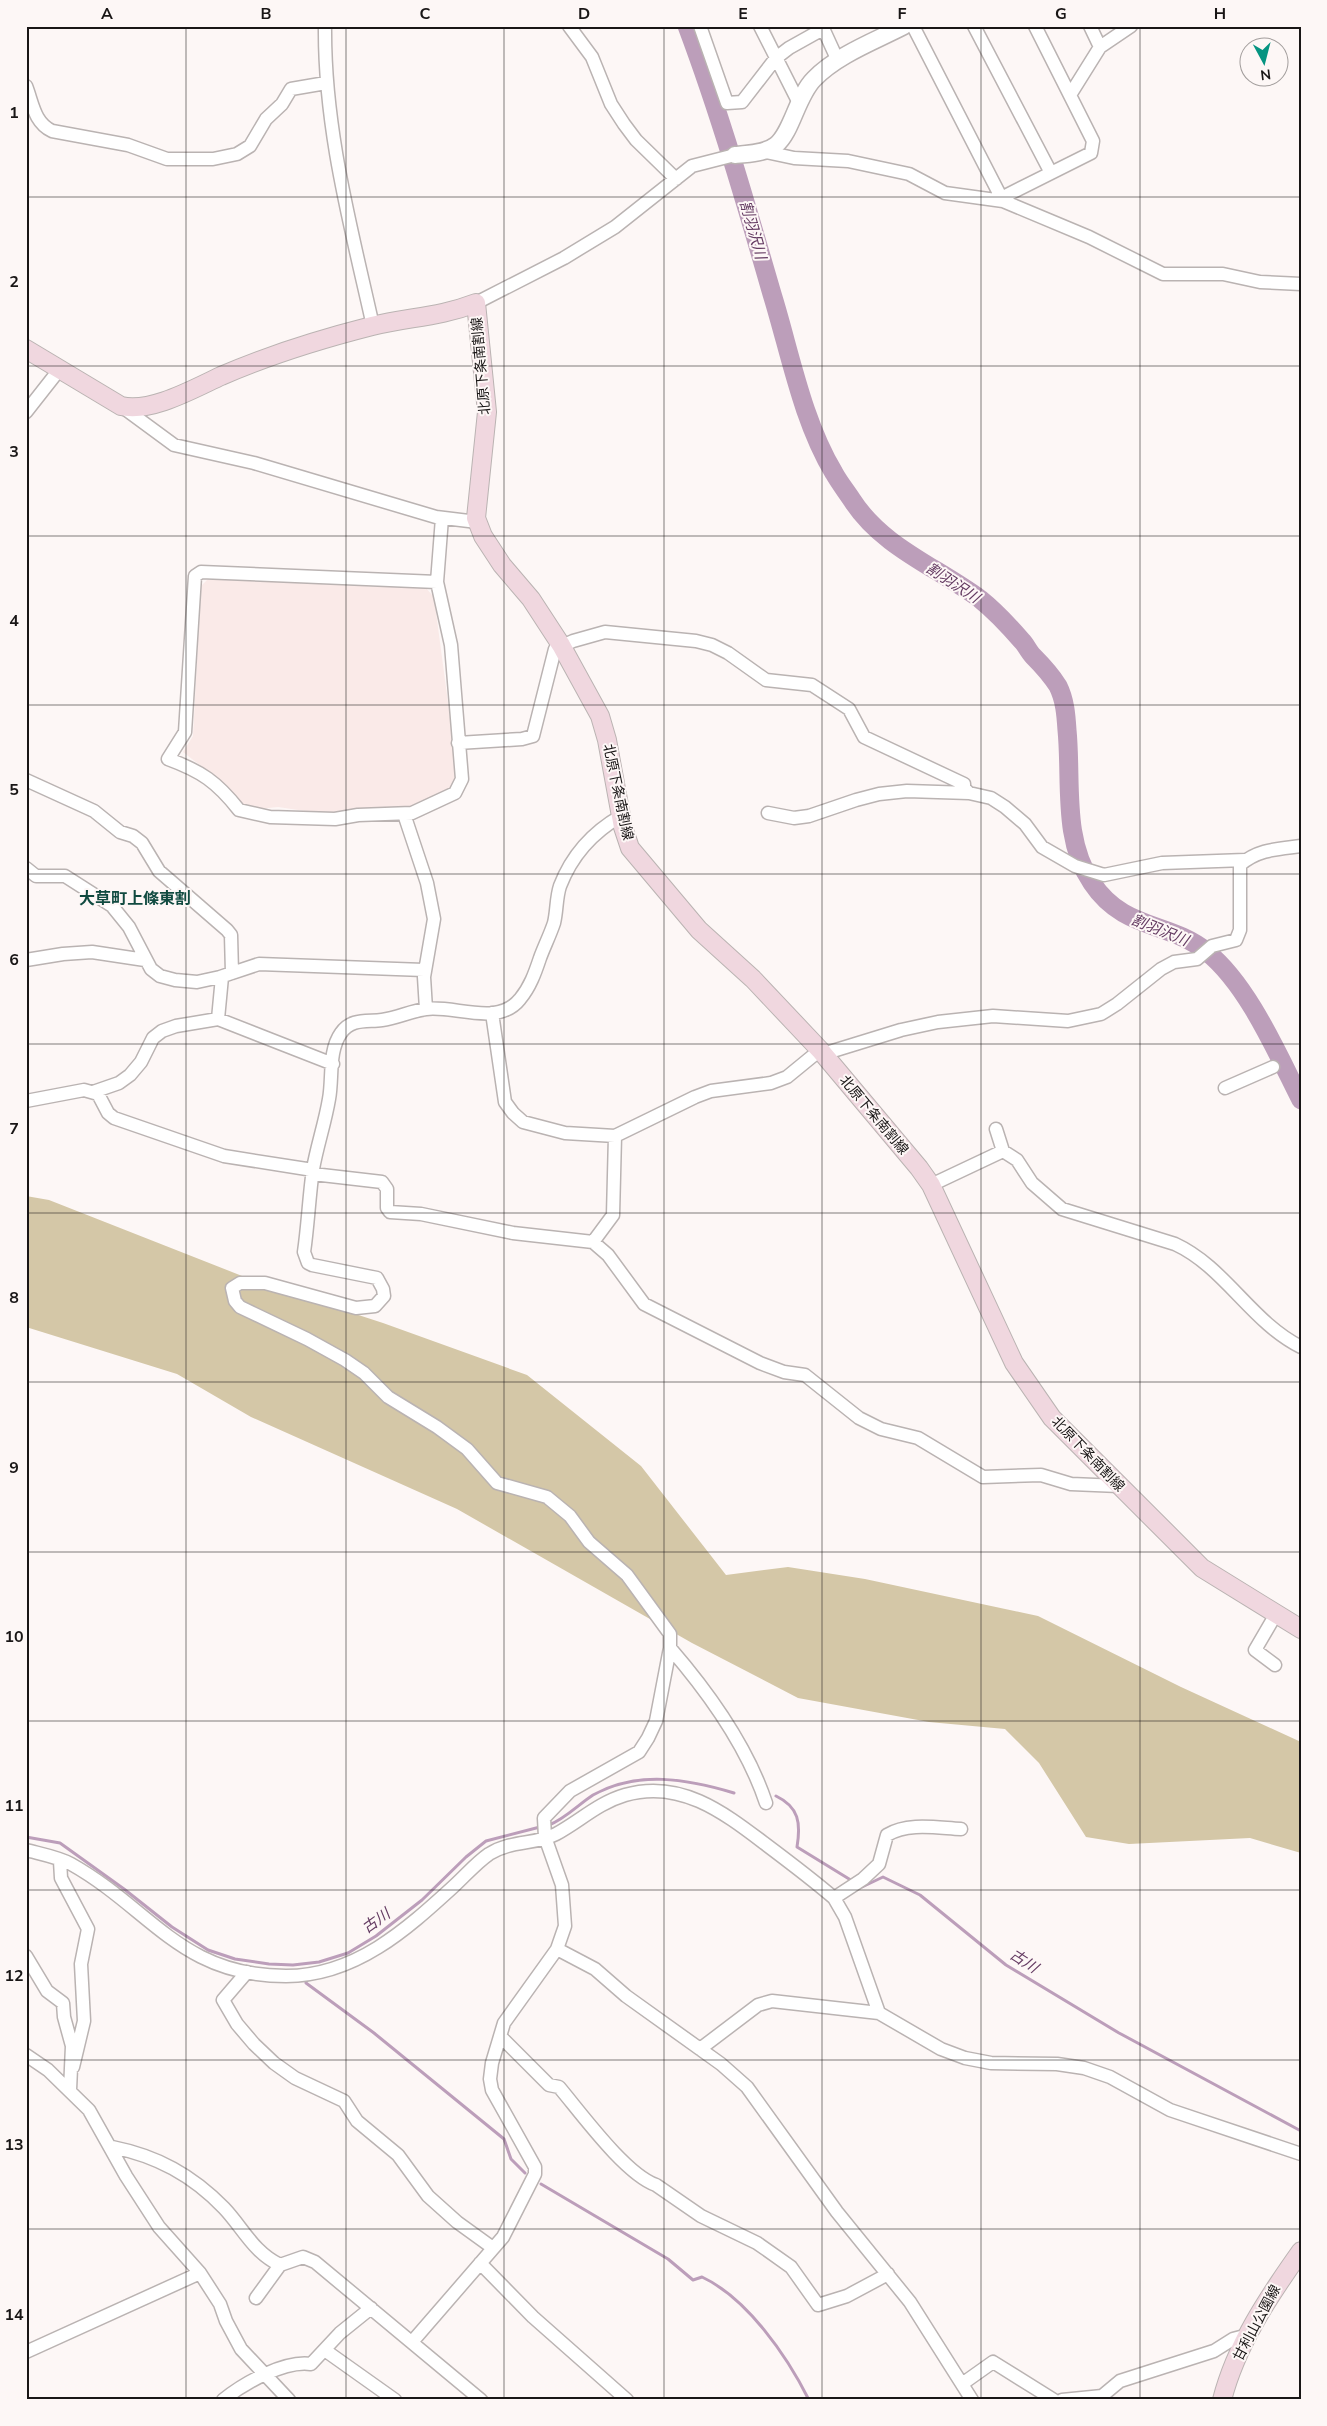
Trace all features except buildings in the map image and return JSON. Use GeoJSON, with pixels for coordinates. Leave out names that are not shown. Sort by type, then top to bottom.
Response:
{"type":"FeatureCollection","features":[{"type":"Feature","properties":{"kind":"main road","name":"北原下条南割線"},"geometry":{"type":"LineString","coordinates":[[26,349],[121,406],[133,409],[177,396],[246,365],[319,341],[373,326],[439,316],[476,303],[487,412],[476,518],[483,536],[502,566],[531,600],[561,645],[600,716],[607,740],[621,816],[630,848],[699,930],[753,979],[822,1052],[931,1185],[1014,1363],[1052,1418],[1202,1568],[1301,1629]]}},
{"type":"Feature","properties":{"kind":"main road","name":"甘利山公園線"},"geometry":{"type":"LineString","coordinates":[[1222,2400],[1248,2335],[1272,2293],[1301,2250]]}},
{"type":"Feature","properties":{"kind":"street"},"geometry":{"type":"LineString","coordinates":[[325,26],[328,105],[342,191],[373,326]]}},
{"type":"Feature","properties":{"kind":"street"},"geometry":{"type":"LineString","coordinates":[[569,26],[592,57],[611,104],[624,124],[636,140],[676,180]]}},
{"type":"Feature","properties":{"kind":"street"},"geometry":{"type":"LineString","coordinates":[[700,26],[727,102],[742,102],[776,58],[822,27],[838,61]]}},
{"type":"Feature","properties":{"kind":"street"},"geometry":{"type":"LineString","coordinates":[[760,26],[799,102]]}},
{"type":"Feature","properties":{"kind":"street"},"geometry":{"type":"LineString","coordinates":[[476,303],[564,258],[615,227],[692,166],[762,151],[776,146],[782,139],[804,91],[814,78],[838,61],[904,26]]}},
{"type":"Feature","properties":{"kind":"street"},"geometry":{"type":"LineString","coordinates":[[913,26],[1003,201]]}},
{"type":"Feature","properties":{"kind":"street"},"geometry":{"type":"LineString","coordinates":[[974,26],[1050,173]]}},
{"type":"Feature","properties":{"kind":"street"},"geometry":{"type":"LineString","coordinates":[[1003,201],[1007,195],[1091,153],[1094,147],[1093,141],[1035,26]]}},
{"type":"Feature","properties":{"kind":"street"},"geometry":{"type":"LineString","coordinates":[[1090,26],[1100,47]]}},
{"type":"Feature","properties":{"kind":"street"},"geometry":{"type":"LineString","coordinates":[[1070,96],[1100,47],[1131,26]]}},
{"type":"Feature","properties":{"kind":"street"},"geometry":{"type":"LineString","coordinates":[[26,86],[37,119],[43,127],[52,132],[128,145],[166,159],[210,159],[237,154],[250,146],[266,119],[282,104],[291,89],[326,83]]}},
{"type":"Feature","properties":{"kind":"street"},"geometry":{"type":"LineString","coordinates":[[762,151],[794,158],[848,161],[910,174],[945,193],[1003,201],[1088,237],[1163,274],[1223,274],[1260,282],[1301,284]]}},
{"type":"Feature","properties":{"kind":"street"},"geometry":{"type":"LineString","coordinates":[[26,412],[59,370]]}},
{"type":"Feature","properties":{"kind":"street"},"geometry":{"type":"LineString","coordinates":[[121,406],[174,445],[254,463],[356,495],[442,518],[478,522]]}},
{"type":"Feature","properties":{"kind":"street"},"geometry":{"type":"LineString","coordinates":[[437,582],[206,572],[195,576],[185,732],[168,759],[196,770],[228,796],[239,810],[252,814],[311,820],[404,814],[428,807],[456,793],[462,779],[451,646],[437,582],[442,518]]}},
{"type":"Feature","properties":{"kind":"street"},"geometry":{"type":"LineString","coordinates":[[458,743],[522,739],[533,736],[554,649],[561,645],[605,632],[696,641],[712,645],[728,653],[766,680],[812,685],[848,709],[864,737],[964,784],[964,788],[969,793]]}},
{"type":"Feature","properties":{"kind":"street"},"geometry":{"type":"LineString","coordinates":[[26,780],[94,811],[120,832],[133,836],[142,843],[159,871],[227,930],[231,935],[227,975],[218,1019]]}},
{"type":"Feature","properties":{"kind":"street"},"geometry":{"type":"LineString","coordinates":[[768,813],[794,818],[809,816],[879,794],[907,791],[969,793],[991,798],[1005,807],[1026,824],[1042,847],[1075,866],[1104,875],[1162,863],[1246,860]]}},
{"type":"Feature","properties":{"kind":"street"},"geometry":{"type":"LineString","coordinates":[[404,814],[427,883],[434,919],[424,970],[426,1009]]}},
{"type":"Feature","properties":{"kind":"street"},"geometry":{"type":"LineString","coordinates":[[26,1850],[60,1860],[82,1872],[187,1950],[213,1964],[247,1972],[298,1976],[332,1970],[367,1955],[391,1939],[488,1855],[544,1830],[570,1792],[639,1752],[648,1738],[656,1721],[670,1648],[670,1634],[627,1575],[590,1542],[570,1516],[547,1497],[497,1483],[467,1449],[437,1426],[388,1396],[364,1373],[307,1339],[247,1312],[235,1301],[232,1288],[240,1283],[265,1283],[356,1308],[374,1306],[384,1296],[377,1278],[308,1263],[304,1252],[313,1172],[329,1099],[336,1044],[340,1034],[354,1023],[366,1020],[381,1020],[426,1009],[492,1013],[512,1005],[526,992],[554,922],[560,887],[575,858],[588,840],[603,826],[621,816]]}},
{"type":"Feature","properties":{"kind":"street"},"geometry":{"type":"LineString","coordinates":[[492,1013],[502,1089],[505,1102],[513,1113],[523,1122],[565,1133],[615,1136],[695,1097],[787,1077],[822,1052],[901,1030],[938,1022],[992,1016],[1068,1021],[1101,1014],[1117,1004],[1161,969],[1174,962],[1197,959],[1212,946],[1236,940],[1240,930],[1240,865],[1260,852],[1301,846]]}},
{"type":"Feature","properties":{"kind":"street"},"geometry":{"type":"LineString","coordinates":[[26,868],[36,876],[65,876],[112,906],[129,927],[151,969],[160,976],[174,980],[197,982],[227,975],[259,964],[424,970]]}},
{"type":"Feature","properties":{"kind":"street"},"geometry":{"type":"LineString","coordinates":[[26,960],[92,952],[145,960]]}},
{"type":"Feature","properties":{"kind":"street"},"geometry":{"type":"LineString","coordinates":[[26,1101],[75,1091],[93,1092],[119,1083],[130,1075],[140,1062],[152,1038],[162,1030],[218,1019],[333,1064]]}},
{"type":"Feature","properties":{"kind":"street"},"geometry":{"type":"LineString","coordinates":[[1225,1088],[1273,1067]]}},
{"type":"Feature","properties":{"kind":"street"},"geometry":{"type":"LineString","coordinates":[[93,1092],[101,1098],[108,1112],[114,1118],[193,1147],[224,1156],[382,1182],[387,1189],[387,1208],[390,1212],[421,1214],[512,1233],[593,1242],[608,1255],[644,1304],[760,1363],[784,1372],[806,1375],[859,1418],[881,1429],[918,1438],[983,1477],[1042,1475],[1071,1484],[1119,1486]]}},
{"type":"Feature","properties":{"kind":"street"},"geometry":{"type":"LineString","coordinates":[[996,1130],[1003,1151],[1017,1160],[1032,1183],[1062,1209],[1175,1244],[1191,1251],[1227,1284],[1248,1308],[1272,1328],[1301,1347]]}},
{"type":"Feature","properties":{"kind":"street"},"geometry":{"type":"LineString","coordinates":[[593,1242],[613,1215],[615,1136]]}},
{"type":"Feature","properties":{"kind":"street"},"geometry":{"type":"LineString","coordinates":[[931,1185],[1003,1151]]}},
{"type":"Feature","properties":{"kind":"street"},"geometry":{"type":"LineString","coordinates":[[1275,1665],[1255,1650],[1276,1614]]}},
{"type":"Feature","properties":{"kind":"street"},"geometry":{"type":"LineString","coordinates":[[670,1648],[690,1671],[737,1741],[754,1772],[766,1803]]}},
{"type":"Feature","properties":{"kind":"street"},"geometry":{"type":"LineString","coordinates":[[544,1830],[554,1835],[592,1809],[610,1800],[640,1792],[676,1792],[696,1798],[722,1811],[834,1898],[846,1917],[878,2013]]}},
{"type":"Feature","properties":{"kind":"street"},"geometry":{"type":"LineString","coordinates":[[834,1898],[863,1879],[879,1864],[887,1835],[895,1830],[921,1827],[961,1829]]}},
{"type":"Feature","properties":{"kind":"street"},"geometry":{"type":"LineString","coordinates":[[412,2342],[503,2237],[535,2174],[535,2167],[492,2090],[490,2079],[492,2063],[504,2023],[557,1949],[565,1926],[565,1905],[556,1867],[544,1830]]}},
{"type":"Feature","properties":{"kind":"street"},"geometry":{"type":"LineString","coordinates":[[60,1860],[61,1878],[88,1929],[80,1964],[84,2021],[73,2067],[70,2090]]}},
{"type":"Feature","properties":{"kind":"street"},"geometry":{"type":"LineString","coordinates":[[557,1949],[595,1969],[626,1996],[700,2049],[747,2087],[837,2212],[910,2302],[972,2400]]}},
{"type":"Feature","properties":{"kind":"street"},"geometry":{"type":"LineString","coordinates":[[26,1956],[47,1991],[63,2003],[64,2017],[72,2046],[73,2067]]}},
{"type":"Feature","properties":{"kind":"street"},"geometry":{"type":"LineString","coordinates":[[247,1972],[223,2000],[238,2024],[254,2044],[295,2078],[344,2101],[357,2121],[398,2155],[428,2196],[457,2222],[494,2248]]}},
{"type":"Feature","properties":{"kind":"street"},"geometry":{"type":"LineString","coordinates":[[700,2049],[758,2005],[772,2001],[878,2013],[941,2049],[965,2058],[991,2062],[1057,2064],[1084,2068],[1110,2077],[1170,2110],[1301,2154]]}},
{"type":"Feature","properties":{"kind":"street"},"geometry":{"type":"LineString","coordinates":[[500,2036],[549,2085],[559,2087],[623,2162],[648,2182],[656,2184],[701,2216],[758,2243],[791,2267],[818,2305],[846,2296],[888,2274]]}},
{"type":"Feature","properties":{"kind":"street"},"geometry":{"type":"LineString","coordinates":[[26,2055],[48,2070],[89,2110],[112,2147],[126,2176],[159,2227],[200,2273],[220,2304],[226,2321],[241,2349],[289,2400]]}},
{"type":"Feature","properties":{"kind":"street"},"geometry":{"type":"LineString","coordinates":[[112,2147],[157,2159],[181,2172],[224,2208],[248,2241],[269,2260],[280,2266]]}},
{"type":"Feature","properties":{"kind":"street"},"geometry":{"type":"LineString","coordinates":[[256,2298],[280,2266],[303,2257],[315,2262],[481,2400]]}},
{"type":"Feature","properties":{"kind":"street"},"geometry":{"type":"LineString","coordinates":[[480,2263],[533,2317],[627,2400]]}},
{"type":"Feature","properties":{"kind":"street"},"geometry":{"type":"LineString","coordinates":[[26,2352],[200,2273]]}},
{"type":"Feature","properties":{"kind":"street"},"geometry":{"type":"LineString","coordinates":[[223,2400],[266,2374],[299,2363],[311,2364],[326,2351],[340,2333],[371,2308]]}},
{"type":"Feature","properties":{"kind":"street"},"geometry":{"type":"LineString","coordinates":[[1062,2400],[1102,2396],[1120,2381],[1214,2351],[1234,2339],[1248,2335]]}},
{"type":"Feature","properties":{"kind":"street"},"geometry":{"type":"LineString","coordinates":[[326,2351],[395,2400]]}},
{"type":"Feature","properties":{"kind":"street"},"geometry":{"type":"LineString","coordinates":[[962,2384],[993,2362],[1054,2400]]}},
{"type":"Feature","properties":{"kind":"shaded area"},"geometry":{"type":"Polygon","coordinates":[[[207,580],[384,587],[425,587],[434,597],[458,778],[454,785],[447,791],[405,810],[325,814],[278,807],[259,809],[247,807],[239,801],[228,787],[183,752],[193,736],[201,586],[207,580]]]}},
{"type":"Feature","properties":{"kind":"shaded area"},"geometry":{"type":"Polygon","coordinates":[[[26,1196],[49,1200],[260,1283],[383,1323],[527,1375],[641,1466],[726,1575],[788,1567],[865,1579],[1038,1616],[1181,1687],[1301,1742],[1301,1853],[1250,1838],[1129,1844],[1086,1837],[1039,1763],[1005,1729],[929,1722],[798,1698],[692,1643],[457,1509],[251,1417],[177,1374],[26,1327],[26,1196]]]}},
{"type":"Feature","properties":{"kind":"waterway","name":"割羽沢川"},"geometry":{"type":"LineString","coordinates":[[687,26],[711,92],[732,159],[805,408],[813,431],[834,473],[864,516],[879,531],[894,544],[963,587],[986,604],[1012,630],[1058,686],[1066,713],[1072,829],[1076,848],[1092,883],[1118,910],[1132,918],[1192,942],[1207,952],[1222,966],[1236,982],[1272,1041],[1301,1100]]}},
{"type":"Feature","properties":{"kind":"waterway","name":"古川"},"geometry":{"type":"LineString","coordinates":[[549,1825],[593,1795],[627,1782],[663,1779],[698,1784],[734,1793]]}},
{"type":"Feature","properties":{"kind":"waterway","name":"古川"},"geometry":{"type":"LineString","coordinates":[[776,1796],[790,1805],[797,1817],[799,1830],[797,1847],[854,1882]]}},
{"type":"Feature","properties":{"kind":"waterway","name":"古川"},"geometry":{"type":"LineString","coordinates":[[26,1837],[60,1843],[124,1889],[172,1927],[208,1950],[235,1959],[293,1965],[319,1962],[348,1953],[376,1936],[422,1900],[466,1857],[486,1841],[540,1827]]}},
{"type":"Feature","properties":{"kind":"waterway","name":"古川"},"geometry":{"type":"LineString","coordinates":[[859,1885],[862,1887],[883,1877],[920,1895],[1006,1965],[1119,2033],[1301,2131]]}},
{"type":"Feature","properties":{"kind":"waterway"},"geometry":{"type":"LineString","coordinates":[[306,1977],[306,1983],[374,2033],[504,2139],[511,2159],[525,2173]]}},
{"type":"Feature","properties":{"kind":"waterway"},"geometry":{"type":"LineString","coordinates":[[541,2184],[668,2259],[693,2280],[702,2277],[735,2299],[777,2347],[809,2400]]}},
{"type":"Feature","properties":{"kind":"district","name":"大草町上條東割"},"geometry":{"type":"Point","coordinates":[135,899]}}]}
